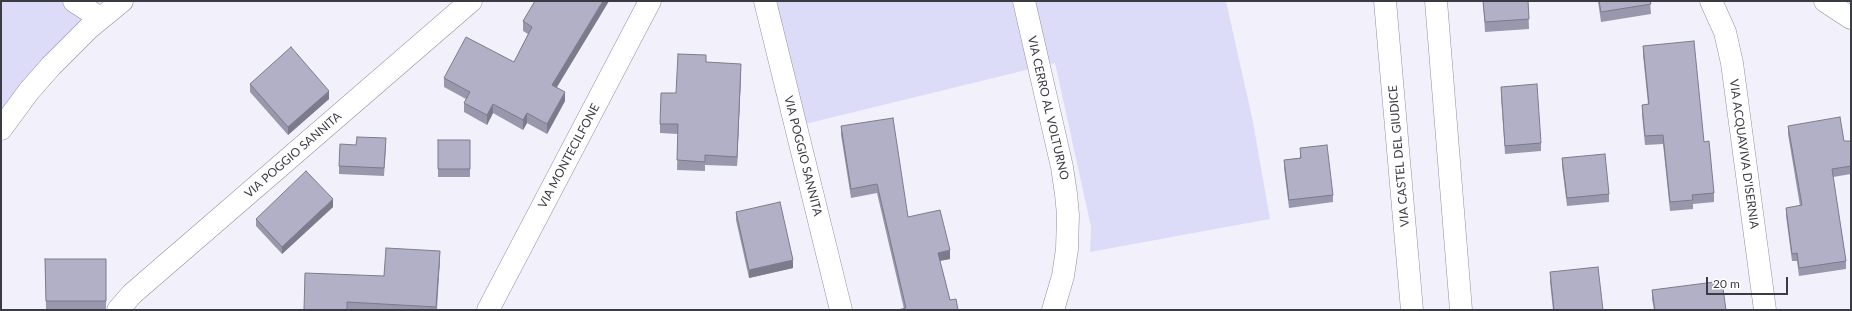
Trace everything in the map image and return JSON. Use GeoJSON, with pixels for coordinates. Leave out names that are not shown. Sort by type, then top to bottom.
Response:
{"type":"FeatureCollection","features":[{"type":"Feature","properties":{"kind":"street"},"geometry":{"type":"LineString","coordinates":[[74,1],[99,9]]}},
{"type":"Feature","properties":{"kind":"street"},"geometry":{"type":"LineString","coordinates":[[1,129],[29,91],[99,9],[122,1]]}},
{"type":"Feature","properties":{"kind":"street","name":"VIA POGGIO SANNITA"},"geometry":{"type":"LineString","coordinates":[[118,310],[132,294],[471,1]]}},
{"type":"Feature","properties":{"kind":"street","name":"VIA MONTECILFONE"},"geometry":{"type":"LineString","coordinates":[[488,310],[650,1]]}},
{"type":"Feature","properties":{"kind":"street","name":"VIA POGGIO SANNITA"},"geometry":{"type":"LineString","coordinates":[[765,1],[842,310]]}},
{"type":"Feature","properties":{"kind":"street","name":"VIA CERRO AL VOLTURNO"},"geometry":{"type":"LineString","coordinates":[[1024,1],[1062,167],[1068,215],[1065,263],[1053,310]]}},
{"type":"Feature","properties":{"kind":"street","name":"VIA CASTEL DEL GIUDICE"},"geometry":{"type":"LineString","coordinates":[[1386,1],[1412,310]]}},
{"type":"Feature","properties":{"kind":"street"},"geometry":{"type":"LineString","coordinates":[[1436,1],[1461,310]]}},
{"type":"Feature","properties":{"kind":"street","name":"VIA ACQUAVIVA D'ISERNIA"},"geometry":{"type":"LineString","coordinates":[[1711,1],[1725,32],[1731,54],[1765,310]]}},
{"type":"Feature","properties":{"kind":"street"},"geometry":{"type":"LineString","coordinates":[[1825,1],[1851,18]]}},
{"type":"Feature","properties":{"kind":"shaded area"},"geometry":{"type":"Polygon","coordinates":[[[1,1],[74,1],[100,18],[1,129],[1,1]]]}},
{"type":"Feature","properties":{"kind":"shaded area"},"geometry":{"type":"Polygon","coordinates":[[[770,1],[1226,1],[1253,122],[1270,219],[1090,252],[1091,227],[1055,63],[801,125],[770,1]]]}},
{"type":"Feature","properties":{"kind":"building"},"geometry":{"type":"Polygon","coordinates":[[[535,1],[603,1],[552,85],[565,92],[547,124],[527,113],[523,120],[493,104],[487,115],[464,103],[470,92],[444,78],[466,37],[514,62],[532,27],[523,21],[535,1]]]}},
{"type":"Feature","properties":{"kind":"building"},"geometry":{"type":"Polygon","coordinates":[[[1483,1],[1528,1],[1529,19],[1485,22],[1483,1]]]}},
{"type":"Feature","properties":{"kind":"building"},"geometry":{"type":"Polygon","coordinates":[[[1599,1],[1650,1],[1651,4],[1601,12],[1599,1]]]}},
{"type":"Feature","properties":{"kind":"building"},"geometry":{"type":"Polygon","coordinates":[[[1694,41],[1704,142],[1709,141],[1714,193],[1692,195],[1693,200],[1670,202],[1663,135],[1645,136],[1642,105],[1649,104],[1643,46],[1694,41]]]}},
{"type":"Feature","properties":{"kind":"building"},"geometry":{"type":"Polygon","coordinates":[[[291,47],[329,91],[288,127],[250,84],[291,47]]]}},
{"type":"Feature","properties":{"kind":"building"},"geometry":{"type":"Polygon","coordinates":[[[678,54],[706,55],[706,62],[741,64],[737,157],[705,155],[705,162],[677,160],[678,124],[660,124],[661,93],[676,93],[678,54]]]}},
{"type":"Feature","properties":{"kind":"building"},"geometry":{"type":"Polygon","coordinates":[[[1537,84],[1541,143],[1505,146],[1501,87],[1537,84]]]}},
{"type":"Feature","properties":{"kind":"building"},"geometry":{"type":"Polygon","coordinates":[[[1840,117],[1844,141],[1851,141],[1851,166],[1832,169],[1846,261],[1799,268],[1797,253],[1792,254],[1786,208],[1802,205],[1788,126],[1840,117]]]}},
{"type":"Feature","properties":{"kind":"building"},"geometry":{"type":"Polygon","coordinates":[[[893,118],[908,217],[940,210],[950,250],[938,253],[950,300],[956,299],[958,310],[898,310],[906,308],[877,184],[851,189],[841,126],[893,118]]]}},
{"type":"Feature","properties":{"kind":"building"},"geometry":{"type":"Polygon","coordinates":[[[357,137],[386,138],[384,168],[339,166],[340,144],[356,145],[357,137]]]}},
{"type":"Feature","properties":{"kind":"building"},"geometry":{"type":"Polygon","coordinates":[[[438,140],[470,140],[470,169],[438,169],[438,140]]]}},
{"type":"Feature","properties":{"kind":"building"},"geometry":{"type":"Polygon","coordinates":[[[1327,145],[1333,195],[1289,200],[1284,160],[1301,158],[1300,148],[1327,145]]]}},
{"type":"Feature","properties":{"kind":"building"},"geometry":{"type":"Polygon","coordinates":[[[1605,154],[1609,194],[1567,198],[1562,158],[1605,154]]]}},
{"type":"Feature","properties":{"kind":"building"},"geometry":{"type":"Polygon","coordinates":[[[306,171],[333,199],[282,247],[256,219],[306,171]]]}},
{"type":"Feature","properties":{"kind":"building"},"geometry":{"type":"Polygon","coordinates":[[[780,202],[793,260],[749,270],[736,212],[780,202]]]}},
{"type":"Feature","properties":{"kind":"building"},"geometry":{"type":"Polygon","coordinates":[[[386,248],[440,251],[436,307],[347,302],[347,310],[304,310],[305,273],[384,276],[386,248]]]}},
{"type":"Feature","properties":{"kind":"building"},"geometry":{"type":"Polygon","coordinates":[[[45,259],[106,259],[106,301],[46,301],[45,259]]]}},
{"type":"Feature","properties":{"kind":"building"},"geometry":{"type":"Polygon","coordinates":[[[1598,267],[1603,310],[1554,310],[1550,272],[1598,267]]]}},
{"type":"Feature","properties":{"kind":"building"},"geometry":{"type":"Polygon","coordinates":[[[1722,281],[1726,310],[1655,310],[1652,290],[1722,281]]]}}]}
